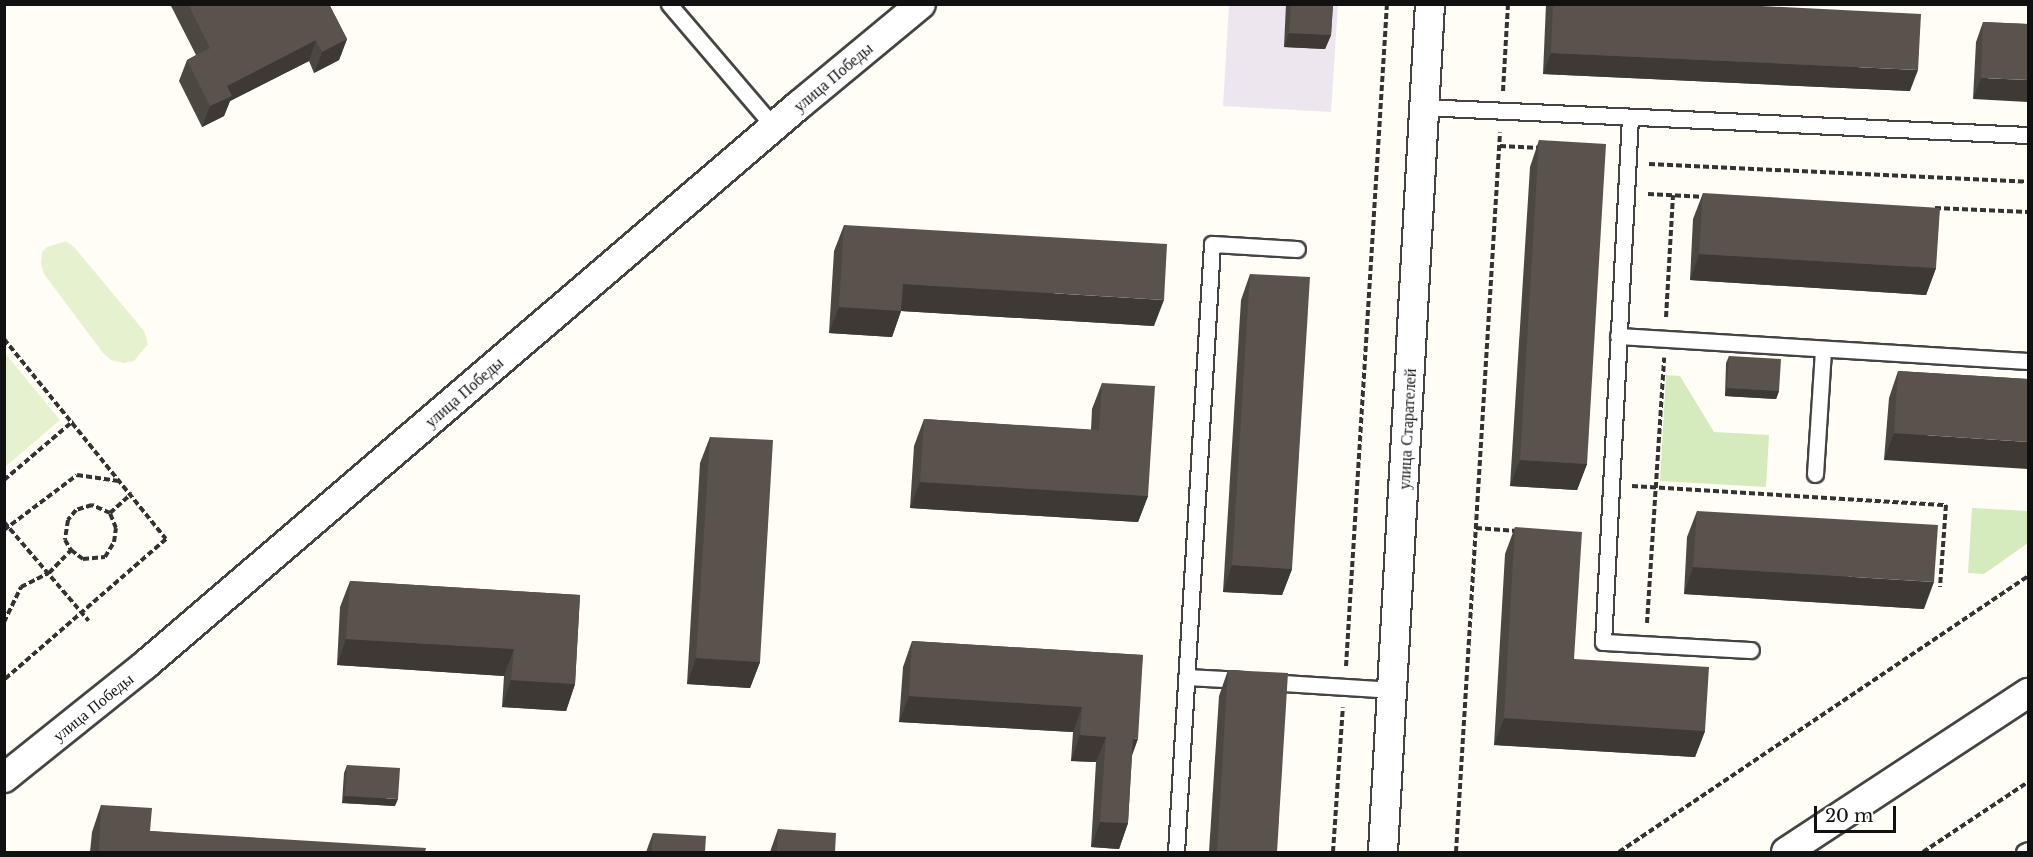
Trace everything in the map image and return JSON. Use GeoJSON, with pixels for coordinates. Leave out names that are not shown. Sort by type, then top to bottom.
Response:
{"type":"FeatureCollection","features":[{"type":"Feature","properties":{"kind":"street","name":"улица Победы"},"geometry":{"type":"LineString","coordinates":[[4,778],[145,665],[921,4]]}},
{"type":"Feature","properties":{"kind":"street","name":"улица Старателей"},"geometry":{"type":"LineString","coordinates":[[1383,852],[1394,690],[1422,107],[1430,4]]}},
{"type":"Feature","properties":{"kind":"street"},"geometry":{"type":"LineString","coordinates":[[1786,852],[2028,693]]}},
{"type":"Feature","properties":{"kind":"lane"},"geometry":{"type":"LineString","coordinates":[[669,4],[774,127]]}},
{"type":"Feature","properties":{"kind":"lane"},"geometry":{"type":"LineString","coordinates":[[1422,107],[2028,135]]}},
{"type":"Feature","properties":{"kind":"lane"},"geometry":{"type":"LineString","coordinates":[[1630,117],[1602,642],[1751,650]]}},
{"type":"Feature","properties":{"kind":"lane"},"geometry":{"type":"LineString","coordinates":[[1176,852],[1212,244],[1298,249]]}},
{"type":"Feature","properties":{"kind":"lane"},"geometry":{"type":"LineString","coordinates":[[1618,336],[2028,361]]}},
{"type":"Feature","properties":{"kind":"lane"},"geometry":{"type":"LineString","coordinates":[[1815,474],[1823,349]]}},
{"type":"Feature","properties":{"kind":"lane"},"geometry":{"type":"LineString","coordinates":[[1186,677],[1394,690]]}},
{"type":"Feature","properties":{"kind":"lane"},"geometry":{"type":"LineString","coordinates":[[2024,852],[2028,850]]}},
{"type":"Feature","properties":{"kind":"path"},"geometry":{"type":"LineString","coordinates":[[1333,852],[1387,4]]}},
{"type":"Feature","properties":{"kind":"path"},"geometry":{"type":"LineString","coordinates":[[1456,852],[1508,4]]}},
{"type":"Feature","properties":{"kind":"path"},"geometry":{"type":"LineString","coordinates":[[1500,146],[1546,148]]}},
{"type":"Feature","properties":{"kind":"path"},"geometry":{"type":"LineString","coordinates":[[1628,163],[2028,182]]}},
{"type":"Feature","properties":{"kind":"path"},"geometry":{"type":"LineString","coordinates":[[1626,193],[1709,197]]}},
{"type":"Feature","properties":{"kind":"path"},"geometry":{"type":"LineString","coordinates":[[1646,645],[1673,195]]}},
{"type":"Feature","properties":{"kind":"path"},"geometry":{"type":"LineString","coordinates":[[1934,207],[2028,212]]}},
{"type":"Feature","properties":{"kind":"path"},"geometry":{"type":"LineString","coordinates":[[4,339],[73,421],[165,539],[4,680]]}},
{"type":"Feature","properties":{"kind":"path"},"geometry":{"type":"LineString","coordinates":[[4,480],[73,421]]}},
{"type":"Feature","properties":{"kind":"path"},"geometry":{"type":"LineString","coordinates":[[6,528],[77,475],[121,482]]}},
{"type":"Feature","properties":{"kind":"path"},"geometry":{"type":"LineString","coordinates":[[1611,485],[1946,506],[1940,587]]}},
{"type":"Feature","properties":{"kind":"path"},"geometry":{"type":"LineString","coordinates":[[110,513],[131,494]]}},
{"type":"Feature","properties":{"kind":"path"},"geometry":{"type":"LineString","coordinates":[[92,505],[110,513],[116,528],[114,542],[105,557],[83,559],[71,550],[65,540],[68,520],[76,510],[92,505]]}},
{"type":"Feature","properties":{"kind":"path"},"geometry":{"type":"LineString","coordinates":[[4,522],[6,528],[49,573],[89,621]]}},
{"type":"Feature","properties":{"kind":"path"},"geometry":{"type":"LineString","coordinates":[[1476,528],[1520,531]]}},
{"type":"Feature","properties":{"kind":"path"},"geometry":{"type":"LineString","coordinates":[[4,622],[21,587],[49,573],[71,550]]}},
{"type":"Feature","properties":{"kind":"path"},"geometry":{"type":"LineString","coordinates":[[1618,852],[2028,576]]}},
{"type":"Feature","properties":{"kind":"path"},"geometry":{"type":"LineString","coordinates":[[4,669],[10,675]]}},
{"type":"Feature","properties":{"kind":"path"},"geometry":{"type":"LineString","coordinates":[[1923,852],[2028,782]]}},
{"type":"Feature","properties":{"kind":"shaded area"},"geometry":{"type":"Polygon","coordinates":[[[1229,5],[1338,5],[1331,112],[1223,106],[1229,5]]]}},
{"type":"Feature","properties":{"kind":"green space"},"geometry":{"type":"Polygon","coordinates":[[[66,241],[74,247],[144,331],[148,344],[134,361],[124,363],[111,360],[103,353],[44,274],[41,263],[42,252],[47,247],[66,241]]]}},
{"type":"Feature","properties":{"kind":"green space"},"geometry":{"type":"Polygon","coordinates":[[[5,353],[60,420],[4,467],[5,353]]]}},
{"type":"Feature","properties":{"kind":"green space"},"geometry":{"type":"Polygon","coordinates":[[[1666,375],[1680,376],[1714,432],[1769,435],[1766,487],[1660,481],[1666,375]]]}},
{"type":"Feature","properties":{"kind":"green space"},"geometry":{"type":"Polygon","coordinates":[[[1972,508],[2028,511],[2028,543],[1984,574],[1968,573],[1972,508]]]}},
{"type":"Feature","properties":{"kind":"building"},"geometry":{"type":"Polygon","coordinates":[[[188,4],[329,4],[347,39],[322,52],[316,40],[227,86],[232,96],[210,106],[187,60],[210,48],[188,4]]]}},
{"type":"Feature","properties":{"kind":"building"},"geometry":{"type":"Polygon","coordinates":[[[1291,4],[1333,4],[1331,35],[1289,33],[1291,4]]]}},
{"type":"Feature","properties":{"kind":"building"},"geometry":{"type":"Polygon","coordinates":[[[1553,4],[1722,4],[1921,14],[1918,70],[1551,53],[1553,4]]]}},
{"type":"Feature","properties":{"kind":"building"},"geometry":{"type":"Polygon","coordinates":[[[1983,22],[2028,24],[2028,80],[1981,78],[1983,22]]]}},
{"type":"Feature","properties":{"kind":"building"},"geometry":{"type":"Polygon","coordinates":[[[1539,140],[1606,144],[1587,464],[1520,460],[1539,140]]]}},
{"type":"Feature","properties":{"kind":"building"},"geometry":{"type":"Polygon","coordinates":[[[1703,193],[1940,208],[1936,268],[1699,254],[1703,193]]]}},
{"type":"Feature","properties":{"kind":"building"},"geometry":{"type":"Polygon","coordinates":[[[844,225],[1167,244],[1164,300],[903,284],[901,311],[839,307],[844,225]]]}},
{"type":"Feature","properties":{"kind":"building"},"geometry":{"type":"Polygon","coordinates":[[[1250,274],[1310,277],[1292,569],[1232,565],[1250,274]]]}},
{"type":"Feature","properties":{"kind":"building"},"geometry":{"type":"Polygon","coordinates":[[[1729,356],[1781,359],[1779,391],[1727,388],[1729,356]]]}},
{"type":"Feature","properties":{"kind":"building"},"geometry":{"type":"Polygon","coordinates":[[[1898,371],[2028,379],[2028,442],[1894,433],[1898,371]]]}},
{"type":"Feature","properties":{"kind":"building"},"geometry":{"type":"Polygon","coordinates":[[[1102,383],[1155,386],[1148,496],[920,482],[924,419],[1099,430],[1102,383]]]}},
{"type":"Feature","properties":{"kind":"building"},"geometry":{"type":"Polygon","coordinates":[[[710,437],[773,440],[760,662],[696,658],[710,437]]]}},
{"type":"Feature","properties":{"kind":"building"},"geometry":{"type":"Polygon","coordinates":[[[1697,511],[1938,525],[1934,582],[1693,567],[1697,511]]]}},
{"type":"Feature","properties":{"kind":"building"},"geometry":{"type":"Polygon","coordinates":[[[1515,527],[1582,532],[1574,659],[1709,667],[1705,731],[1504,718],[1515,527]]]}},
{"type":"Feature","properties":{"kind":"building"},"geometry":{"type":"Polygon","coordinates":[[[350,581],[580,595],[575,684],[511,680],[514,649],[346,639],[350,581]]]}},
{"type":"Feature","properties":{"kind":"building"},"geometry":{"type":"Polygon","coordinates":[[[912,641],[1143,655],[1138,739],[1133,738],[1128,823],[1100,822],[1106,737],[1080,735],[1082,707],[909,696],[912,641]]]}},
{"type":"Feature","properties":{"kind":"building"},"geometry":{"type":"Polygon","coordinates":[[[1228,670],[1288,673],[1277,852],[1217,852],[1228,670]]]}},
{"type":"Feature","properties":{"kind":"building"},"geometry":{"type":"Polygon","coordinates":[[[347,765],[400,768],[398,799],[345,796],[347,765]]]}},
{"type":"Feature","properties":{"kind":"building"},"geometry":{"type":"Polygon","coordinates":[[[101,805],[152,808],[150,831],[426,848],[425,852],[99,852],[101,805]]]}},
{"type":"Feature","properties":{"kind":"building"},"geometry":{"type":"Polygon","coordinates":[[[778,829],[836,833],[835,852],[777,852],[778,829]]]}},
{"type":"Feature","properties":{"kind":"building"},"geometry":{"type":"Polygon","coordinates":[[[653,833],[706,836],[705,852],[652,852],[653,833]]]}}]}
